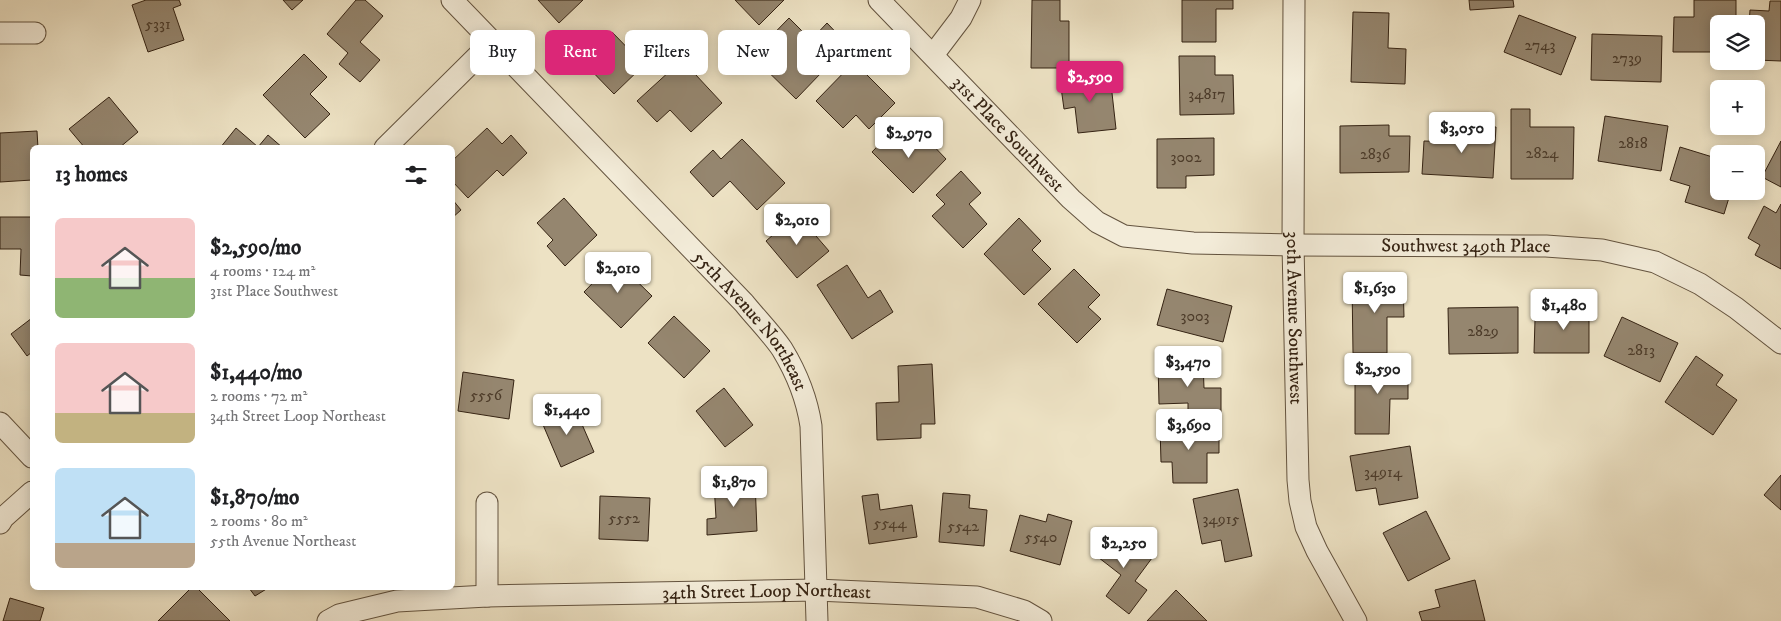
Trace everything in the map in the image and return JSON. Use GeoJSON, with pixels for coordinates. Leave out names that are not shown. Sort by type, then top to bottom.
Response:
{"type":"FeatureCollection","features":[{"type":"Feature","properties":{"kind":"street","name":"55th Avenue Northeast"},"geometry":{"type":"LineString","coordinates":[[452,0],[481,30]]}},
{"type":"Feature","properties":{"kind":"street","name":"31st Place Southwest"},"geometry":{"type":"LineString","coordinates":[[879,0],[1071,199],[1096,222],[1124,236]]}},
{"type":"Feature","properties":{"kind":"street"},"geometry":{"type":"LineString","coordinates":[[933,56],[961,18],[970,0]]}},
{"type":"Feature","properties":{"kind":"street","name":"30th Avenue Southwest"},"geometry":{"type":"LineString","coordinates":[[1294,0],[1293,246],[1300,501],[1306,527],[1317,551],[1356,621]]}},
{"type":"Feature","properties":{"kind":"street"},"geometry":{"type":"LineString","coordinates":[[0,33],[35,33]]}},
{"type":"Feature","properties":{"kind":"street"},"geometry":{"type":"LineString","coordinates":[[388,145],[470,64]]}},
{"type":"Feature","properties":{"kind":"street","name":"55th Avenue Northeast"},"geometry":{"type":"LineString","coordinates":[[524,75],[744,303],[781,348],[797,378],[810,419],[817,621]]}},
{"type":"Feature","properties":{"kind":"street","name":"Southwest 349th Place"},"geometry":{"type":"LineString","coordinates":[[1124,236],[1194,243],[1293,246],[1546,246],[1602,250],[1655,262],[1700,284],[1736,308],[1781,343]]}},
{"type":"Feature","properties":{"kind":"street"},"geometry":{"type":"LineString","coordinates":[[0,423],[30,456]]}},
{"type":"Feature","properties":{"kind":"street"},"geometry":{"type":"LineString","coordinates":[[0,523],[30,494]]}},
{"type":"Feature","properties":{"kind":"street"},"geometry":{"type":"LineString","coordinates":[[487,503],[487,596]]}},
{"type":"Feature","properties":{"kind":"street","name":"34th Street Loop Northeast"},"geometry":{"type":"LineString","coordinates":[[328,621],[340,615],[397,601],[487,596],[816,590],[977,597],[1024,611],[1042,621]]}},
{"type":"Feature","properties":{"kind":"building"},"geometry":{"type":"Polygon","coordinates":[[[146,0],[179,0],[181,5],[173,8],[184,40],[148,52],[132,5],[146,0]]]}},
{"type":"Feature","properties":{"kind":"building"},"geometry":{"type":"Polygon","coordinates":[[[283,0],[303,0],[292,10],[283,0]]]}},
{"type":"Feature","properties":{"kind":"building"},"geometry":{"type":"Polygon","coordinates":[[[356,0],[365,0],[383,16],[360,42],[380,60],[360,82],[339,64],[348,53],[327,34],[356,0]]]}},
{"type":"Feature","properties":{"kind":"building"},"geometry":{"type":"Polygon","coordinates":[[[538,0],[583,0],[559,23],[538,0]]]}},
{"type":"Feature","properties":{"kind":"building"},"geometry":{"type":"Polygon","coordinates":[[[735,0],[784,0],[759,25],[735,0]]]}},
{"type":"Feature","properties":{"kind":"building"},"geometry":{"type":"Polygon","coordinates":[[[1032,0],[1060,0],[1060,21],[1069,21],[1069,68],[1031,68],[1032,0]]]}},
{"type":"Feature","properties":{"kind":"building"},"geometry":{"type":"Polygon","coordinates":[[[1182,0],[1233,0],[1233,9],[1216,9],[1216,42],[1182,42],[1182,0]]]}},
{"type":"Feature","properties":{"kind":"building"},"geometry":{"type":"Polygon","coordinates":[[[1469,0],[1513,0],[1514,7],[1470,10],[1469,0]]]}},
{"type":"Feature","properties":{"kind":"building"},"geometry":{"type":"Polygon","coordinates":[[[1694,0],[1736,0],[1736,15],[1710,15],[1710,52],[1673,52],[1674,17],[1694,17],[1694,0]]]}},
{"type":"Feature","properties":{"kind":"building"},"geometry":{"type":"Polygon","coordinates":[[[1770,1],[1781,1],[1781,61],[1765,60],[1765,15],[1750,15],[1750,10],[1769,11],[1770,1]]]}},
{"type":"Feature","properties":{"kind":"building"},"geometry":{"type":"Polygon","coordinates":[[[1353,12],[1389,13],[1388,48],[1406,49],[1405,84],[1351,82],[1353,12]]]}},
{"type":"Feature","properties":{"kind":"building"},"geometry":{"type":"Polygon","coordinates":[[[1519,15],[1576,37],[1561,75],[1504,52],[1519,15]]]}},
{"type":"Feature","properties":{"kind":"building"},"geometry":{"type":"Polygon","coordinates":[[[789,18],[801,30],[797,30],[797,75],[819,75],[796,99],[771,75],[787,75],[787,30],[777,30],[789,18]]]}},
{"type":"Feature","properties":{"kind":"building"},"geometry":{"type":"Polygon","coordinates":[[[827,23],[834,30],[820,30],[827,23]]]}},
{"type":"Feature","properties":{"kind":"building"},"geometry":{"type":"Polygon","coordinates":[[[1592,34],[1662,36],[1661,82],[1591,80],[1592,34]]]}},
{"type":"Feature","properties":{"kind":"building"},"geometry":{"type":"Polygon","coordinates":[[[615,35],[625,45],[625,75],[634,75],[614,94],[596,75],[615,75],[615,35]]]}},
{"type":"Feature","properties":{"kind":"building"},"geometry":{"type":"Polygon","coordinates":[[[304,54],[327,77],[310,94],[330,114],[305,138],[263,95],[304,54]]]}},
{"type":"Feature","properties":{"kind":"building"},"geometry":{"type":"Polygon","coordinates":[[[1179,56],[1215,56],[1215,75],[1233,75],[1234,114],[1180,115],[1179,56]]]}},
{"type":"Feature","properties":{"kind":"building"},"geometry":{"type":"Polygon","coordinates":[[[666,75],[696,75],[722,103],[691,132],[670,110],[657,122],[637,101],[666,75]]]}},
{"type":"Feature","properties":{"kind":"building"},"geometry":{"type":"Polygon","coordinates":[[[841,75],[867,75],[895,103],[869,129],[856,115],[843,128],[816,101],[841,75]]]}},
{"type":"Feature","properties":{"kind":"building"},"geometry":{"type":"Polygon","coordinates":[[[1110,75],[1116,129],[1078,133],[1075,107],[1064,109],[1060,80],[1110,75]]]}},
{"type":"Feature","properties":{"kind":"building"},"geometry":{"type":"Polygon","coordinates":[[[109,97],[138,132],[123,145],[82,145],[69,129],[109,97]]]}},
{"type":"Feature","properties":{"kind":"building"},"geometry":{"type":"Polygon","coordinates":[[[1511,109],[1530,109],[1530,127],[1574,127],[1573,179],[1511,179],[1511,109]]]}},
{"type":"Feature","properties":{"kind":"building"},"geometry":{"type":"Polygon","coordinates":[[[1605,116],[1668,126],[1661,171],[1598,161],[1605,116]]]}},
{"type":"Feature","properties":{"kind":"building"},"geometry":{"type":"Polygon","coordinates":[[[1389,125],[1389,136],[1410,136],[1409,172],[1340,173],[1340,126],[1389,125]]]}},
{"type":"Feature","properties":{"kind":"building"},"geometry":{"type":"Polygon","coordinates":[[[1460,126],[1496,127],[1493,178],[1422,174],[1424,141],[1459,142],[1460,126]]]}},
{"type":"Feature","properties":{"kind":"building"},"geometry":{"type":"Polygon","coordinates":[[[896,127],[918,148],[927,139],[946,159],[913,193],[872,152],[896,127]]]}},
{"type":"Feature","properties":{"kind":"building"},"geometry":{"type":"Polygon","coordinates":[[[236,128],[256,145],[222,145],[236,128]]]}},
{"type":"Feature","properties":{"kind":"building"},"geometry":{"type":"Polygon","coordinates":[[[487,128],[502,144],[511,135],[527,153],[503,176],[497,170],[468,198],[455,184],[455,158],[487,128]]]}},
{"type":"Feature","properties":{"kind":"building"},"geometry":{"type":"Polygon","coordinates":[[[37,131],[38,145],[30,145],[30,180],[0,182],[0,133],[37,131]]]}},
{"type":"Feature","properties":{"kind":"building"},"geometry":{"type":"Polygon","coordinates":[[[268,135],[280,145],[260,145],[268,135]]]}},
{"type":"Feature","properties":{"kind":"building"},"geometry":{"type":"Polygon","coordinates":[[[1214,138],[1214,175],[1186,176],[1186,188],[1157,188],[1157,139],[1214,138]]]}},
{"type":"Feature","properties":{"kind":"building"},"geometry":{"type":"Polygon","coordinates":[[[742,139],[785,183],[757,210],[730,181],[713,197],[690,172],[713,150],[721,159],[742,139]]]}},
{"type":"Feature","properties":{"kind":"building"},"geometry":{"type":"Polygon","coordinates":[[[1781,141],[1781,187],[1765,179],[1765,171],[1781,141]]]}},
{"type":"Feature","properties":{"kind":"building"},"geometry":{"type":"Polygon","coordinates":[[[1680,147],[1710,156],[1710,200],[1728,200],[1724,214],[1685,202],[1690,186],[1670,180],[1680,147]]]}},
{"type":"Feature","properties":{"kind":"building"},"geometry":{"type":"Polygon","coordinates":[[[961,171],[981,193],[969,204],[987,224],[963,248],[932,216],[945,204],[936,195],[961,171]]]}},
{"type":"Feature","properties":{"kind":"building"},"geometry":{"type":"Polygon","coordinates":[[[564,198],[597,235],[565,266],[547,246],[553,240],[537,223],[564,198]]]}},
{"type":"Feature","properties":{"kind":"building"},"geometry":{"type":"Polygon","coordinates":[[[455,203],[461,210],[455,215],[455,203]]]}},
{"type":"Feature","properties":{"kind":"building"},"geometry":{"type":"Polygon","coordinates":[[[1781,204],[1781,269],[1755,255],[1760,245],[1748,238],[1764,206],[1776,213],[1781,204]]]}},
{"type":"Feature","properties":{"kind":"building"},"geometry":{"type":"Polygon","coordinates":[[[797,214],[829,251],[797,278],[766,241],[797,214]]]}},
{"type":"Feature","properties":{"kind":"building"},"geometry":{"type":"Polygon","coordinates":[[[0,217],[30,217],[30,276],[20,275],[21,249],[0,249],[0,217]]]}},
{"type":"Feature","properties":{"kind":"building"},"geometry":{"type":"Polygon","coordinates":[[[1019,218],[1041,241],[1032,250],[1051,269],[1024,295],[984,254],[1019,218]]]}},
{"type":"Feature","properties":{"kind":"building"},"geometry":{"type":"Polygon","coordinates":[[[615,260],[652,296],[621,328],[584,292],[615,260]]]}},
{"type":"Feature","properties":{"kind":"building"},"geometry":{"type":"Polygon","coordinates":[[[847,265],[868,298],[880,290],[893,312],[852,339],[817,285],[847,265]]]}},
{"type":"Feature","properties":{"kind":"building"},"geometry":{"type":"Polygon","coordinates":[[[1074,269],[1100,295],[1088,307],[1101,319],[1077,343],[1038,304],[1074,269]]]}},
{"type":"Feature","properties":{"kind":"building"},"geometry":{"type":"Polygon","coordinates":[[[1403,281],[1404,317],[1387,317],[1387,353],[1353,353],[1352,282],[1403,281]]]}},
{"type":"Feature","properties":{"kind":"building"},"geometry":{"type":"Polygon","coordinates":[[[1167,289],[1232,306],[1223,342],[1157,325],[1167,289]]]}},
{"type":"Feature","properties":{"kind":"building"},"geometry":{"type":"Polygon","coordinates":[[[1553,304],[1589,304],[1589,353],[1534,353],[1535,320],[1553,320],[1553,304]]]}},
{"type":"Feature","properties":{"kind":"building"},"geometry":{"type":"Polygon","coordinates":[[[1518,307],[1518,353],[1449,354],[1448,308],[1518,307]]]}},
{"type":"Feature","properties":{"kind":"building"},"geometry":{"type":"Polygon","coordinates":[[[674,316],[710,351],[684,378],[648,343],[674,316]]]}},
{"type":"Feature","properties":{"kind":"building"},"geometry":{"type":"Polygon","coordinates":[[[1622,317],[1678,343],[1660,382],[1604,356],[1622,317]]]}},
{"type":"Feature","properties":{"kind":"building"},"geometry":{"type":"Polygon","coordinates":[[[30,320],[30,354],[27,356],[11,334],[30,320]]]}},
{"type":"Feature","properties":{"kind":"building"},"geometry":{"type":"Polygon","coordinates":[[[1696,356],[1723,375],[1716,385],[1737,400],[1713,435],[1665,402],[1696,356]]]}},
{"type":"Feature","properties":{"kind":"building"},"geometry":{"type":"Polygon","coordinates":[[[1203,361],[1204,388],[1221,388],[1221,415],[1188,416],[1188,403],[1159,404],[1158,362],[1203,361]]]}},
{"type":"Feature","properties":{"kind":"building"},"geometry":{"type":"Polygon","coordinates":[[[1355,363],[1408,363],[1408,399],[1390,399],[1389,434],[1355,434],[1355,363]]]}},
{"type":"Feature","properties":{"kind":"building"},"geometry":{"type":"Polygon","coordinates":[[[932,364],[935,424],[921,424],[921,438],[877,440],[876,403],[899,402],[898,366],[932,364]]]}},
{"type":"Feature","properties":{"kind":"building"},"geometry":{"type":"Polygon","coordinates":[[[463,372],[514,380],[509,419],[458,411],[463,372]]]}},
{"type":"Feature","properties":{"kind":"building"},"geometry":{"type":"Polygon","coordinates":[[[724,388],[753,425],[725,447],[696,411],[724,388]]]}},
{"type":"Feature","properties":{"kind":"building"},"geometry":{"type":"Polygon","coordinates":[[[574,406],[594,452],[561,467],[541,420],[574,406]]]}},
{"type":"Feature","properties":{"kind":"building"},"geometry":{"type":"Polygon","coordinates":[[[1219,426],[1219,453],[1207,453],[1207,483],[1173,483],[1172,462],[1161,462],[1160,427],[1219,426]]]}},
{"type":"Feature","properties":{"kind":"building"},"geometry":{"type":"Polygon","coordinates":[[[1410,446],[1418,498],[1379,505],[1376,488],[1356,491],[1350,456],[1410,446]]]}},
{"type":"Feature","properties":{"kind":"building"},"geometry":{"type":"Polygon","coordinates":[[[1781,475],[1781,510],[1764,495],[1781,475]]]}},
{"type":"Feature","properties":{"kind":"building"},"geometry":{"type":"Polygon","coordinates":[[[755,480],[757,531],[707,535],[707,519],[716,518],[714,483],[755,480]]]}},
{"type":"Feature","properties":{"kind":"building"},"geometry":{"type":"Polygon","coordinates":[[[1238,489],[1252,556],[1225,562],[1221,540],[1202,544],[1193,499],[1238,489]]]}},
{"type":"Feature","properties":{"kind":"building"},"geometry":{"type":"Polygon","coordinates":[[[943,493],[970,495],[969,508],[987,510],[984,546],[939,542],[943,493]]]}},
{"type":"Feature","properties":{"kind":"building"},"geometry":{"type":"Polygon","coordinates":[[[878,494],[880,510],[912,505],[917,537],[869,544],[862,496],[878,494]]]}},
{"type":"Feature","properties":{"kind":"building"},"geometry":{"type":"Polygon","coordinates":[[[600,496],[650,498],[648,541],[599,539],[600,496]]]}},
{"type":"Feature","properties":{"kind":"building"},"geometry":{"type":"Polygon","coordinates":[[[1426,511],[1450,559],[1408,581],[1383,533],[1426,511]]]}},
{"type":"Feature","properties":{"kind":"building"},"geometry":{"type":"Polygon","coordinates":[[[1048,514],[1072,521],[1060,565],[1010,551],[1020,515],[1046,522],[1048,514]]]}},
{"type":"Feature","properties":{"kind":"building"},"geometry":{"type":"Polygon","coordinates":[[[1114,528],[1152,558],[1135,581],[1147,590],[1129,614],[1106,596],[1121,575],[1094,554],[1114,528]]]}},
{"type":"Feature","properties":{"kind":"building"},"geometry":{"type":"Polygon","coordinates":[[[1475,580],[1485,621],[1422,621],[1419,612],[1440,607],[1435,590],[1475,580]]]}},
{"type":"Feature","properties":{"kind":"building"},"geometry":{"type":"Polygon","coordinates":[[[189,590],[199,590],[230,621],[158,621],[189,590]]]}},
{"type":"Feature","properties":{"kind":"building"},"geometry":{"type":"Polygon","coordinates":[[[250,590],[265,590],[255,596],[250,590]]]}},
{"type":"Feature","properties":{"kind":"building"},"geometry":{"type":"Polygon","coordinates":[[[1176,590],[1207,621],[1147,621],[1176,590]]]}},
{"type":"Feature","properties":{"kind":"building"},"geometry":{"type":"Polygon","coordinates":[[[10,598],[44,608],[40,621],[3,621],[10,598]]]}}]}
